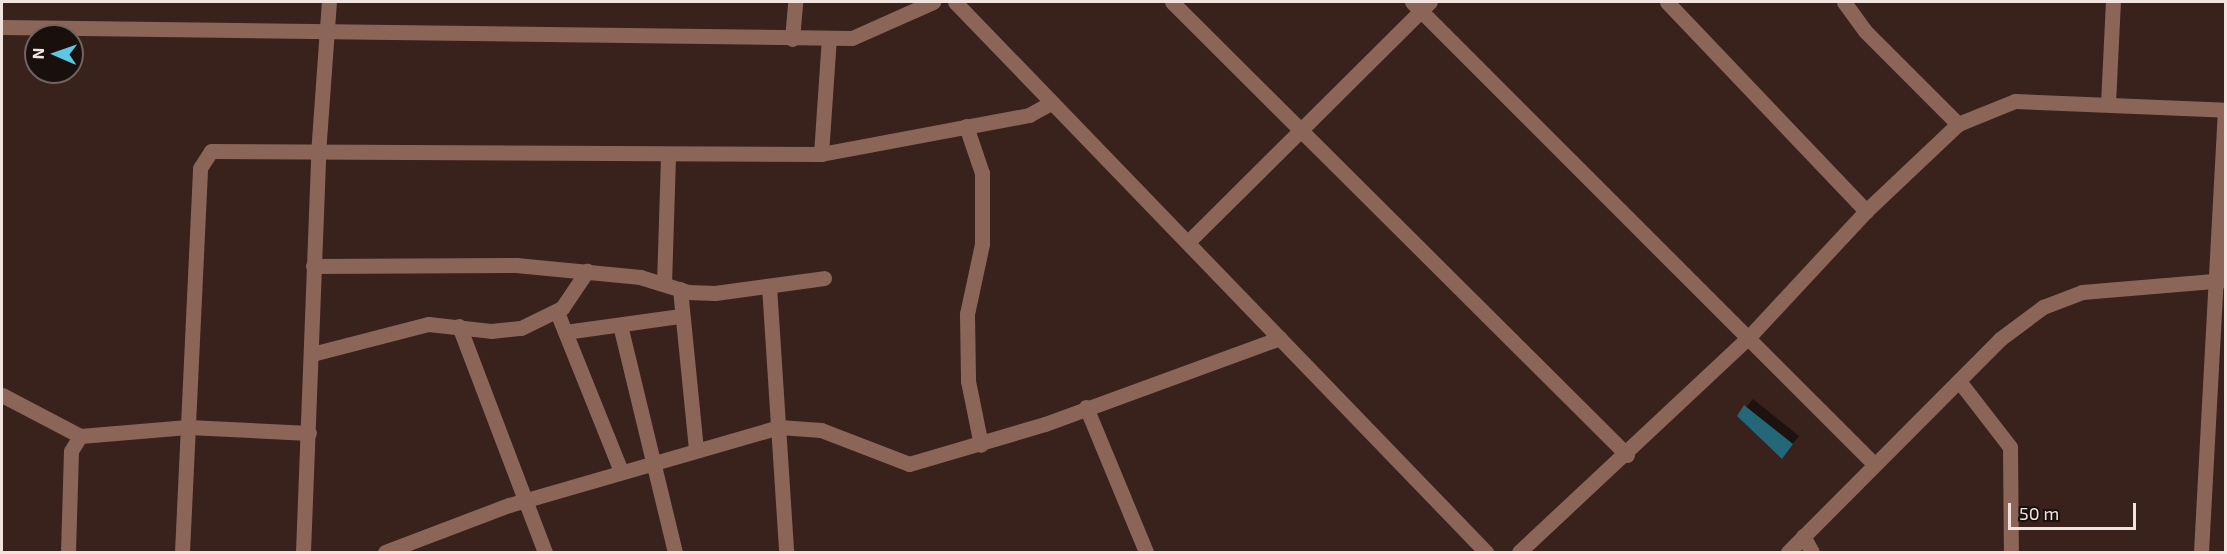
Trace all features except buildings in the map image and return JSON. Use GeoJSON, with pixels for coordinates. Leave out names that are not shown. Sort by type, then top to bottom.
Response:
{"type":"FeatureCollection","features":[{"type":"Feature","properties":{"kind":"street"},"geometry":{"type":"LineString","coordinates":[[303,552],[318,154],[329,2]]}},
{"type":"Feature","properties":{"kind":"street"},"geometry":{"type":"LineString","coordinates":[[792,39],[795,2]]}},
{"type":"Feature","properties":{"kind":"street"},"geometry":{"type":"LineString","coordinates":[[2,27],[328,36],[792,39],[829,38],[879,30],[933,2]]}},
{"type":"Feature","properties":{"kind":"street"},"geometry":{"type":"LineString","coordinates":[[955,2],[1486,552]]}},
{"type":"Feature","properties":{"kind":"street"},"geometry":{"type":"LineString","coordinates":[[1172,2],[1627,455]]}},
{"type":"Feature","properties":{"kind":"street"},"geometry":{"type":"LineString","coordinates":[[1666,2],[1866,211]]}},
{"type":"Feature","properties":{"kind":"street"},"geometry":{"type":"LineString","coordinates":[[1844,2],[1873,39],[1958,124]]}},
{"type":"Feature","properties":{"kind":"street"},"geometry":{"type":"LineString","coordinates":[[2108,103],[2113,2]]}},
{"type":"Feature","properties":{"kind":"street"},"geometry":{"type":"LineString","coordinates":[[1188,242],[1301,130],[1421,5],[1873,464]]}},
{"type":"Feature","properties":{"kind":"street"},"geometry":{"type":"LineString","coordinates":[[821,154],[829,38]]}},
{"type":"Feature","properties":{"kind":"street"},"geometry":{"type":"LineString","coordinates":[[1519,552],[1627,455],[1748,338],[1866,211],[1958,124],[2015,101],[2108,103],[2225,110],[2220,280],[2201,552]]}},
{"type":"Feature","properties":{"kind":"street"},"geometry":{"type":"LineString","coordinates":[[182,552],[203,157],[211,151],[318,154],[821,154],[1029,115],[1052,102]]}},
{"type":"Feature","properties":{"kind":"street"},"geometry":{"type":"LineString","coordinates":[[966,126],[982,173],[982,244],[967,314],[968,381],[981,445]]}},
{"type":"Feature","properties":{"kind":"street"},"geometry":{"type":"LineString","coordinates":[[664,284],[668,154]]}},
{"type":"Feature","properties":{"kind":"street"},"geometry":{"type":"LineString","coordinates":[[313,266],[516,265],[587,271],[664,284],[680,289],[715,293],[824,278]]}},
{"type":"Feature","properties":{"kind":"street"},"geometry":{"type":"LineString","coordinates":[[312,354],[429,324],[521,328],[557,312],[587,271]]}},
{"type":"Feature","properties":{"kind":"street"},"geometry":{"type":"LineString","coordinates":[[1788,552],[1873,464],[2000,339],[2063,297],[2220,280]]}},
{"type":"Feature","properties":{"kind":"street"},"geometry":{"type":"LineString","coordinates":[[769,286],[786,552]]}},
{"type":"Feature","properties":{"kind":"street"},"geometry":{"type":"LineString","coordinates":[[680,289],[696,450]]}},
{"type":"Feature","properties":{"kind":"street"},"geometry":{"type":"LineString","coordinates":[[557,312],[621,471]]}},
{"type":"Feature","properties":{"kind":"street"},"geometry":{"type":"LineString","coordinates":[[565,332],[681,316]]}},
{"type":"Feature","properties":{"kind":"street"},"geometry":{"type":"LineString","coordinates":[[620,325],[675,552]]}},
{"type":"Feature","properties":{"kind":"street"},"geometry":{"type":"LineString","coordinates":[[459,326],[545,552]]}},
{"type":"Feature","properties":{"kind":"street"},"geometry":{"type":"LineString","coordinates":[[385,552],[525,501],[654,461],[779,427],[821,429],[909,464],[981,445],[1280,338]]}},
{"type":"Feature","properties":{"kind":"street"},"geometry":{"type":"LineString","coordinates":[[1959,381],[2010,447],[2011,552]]}},
{"type":"Feature","properties":{"kind":"street"},"geometry":{"type":"LineString","coordinates":[[2,395],[80,436],[188,427],[309,433]]}},
{"type":"Feature","properties":{"kind":"street"},"geometry":{"type":"LineString","coordinates":[[1086,406],[1146,552]]}},
{"type":"Feature","properties":{"kind":"street"},"geometry":{"type":"LineString","coordinates":[[68,552],[71,452],[80,436]]}},
{"type":"Feature","properties":{"kind":"street"},"geometry":{"type":"LineString","coordinates":[[1803,536],[1812,552]]}}]}
